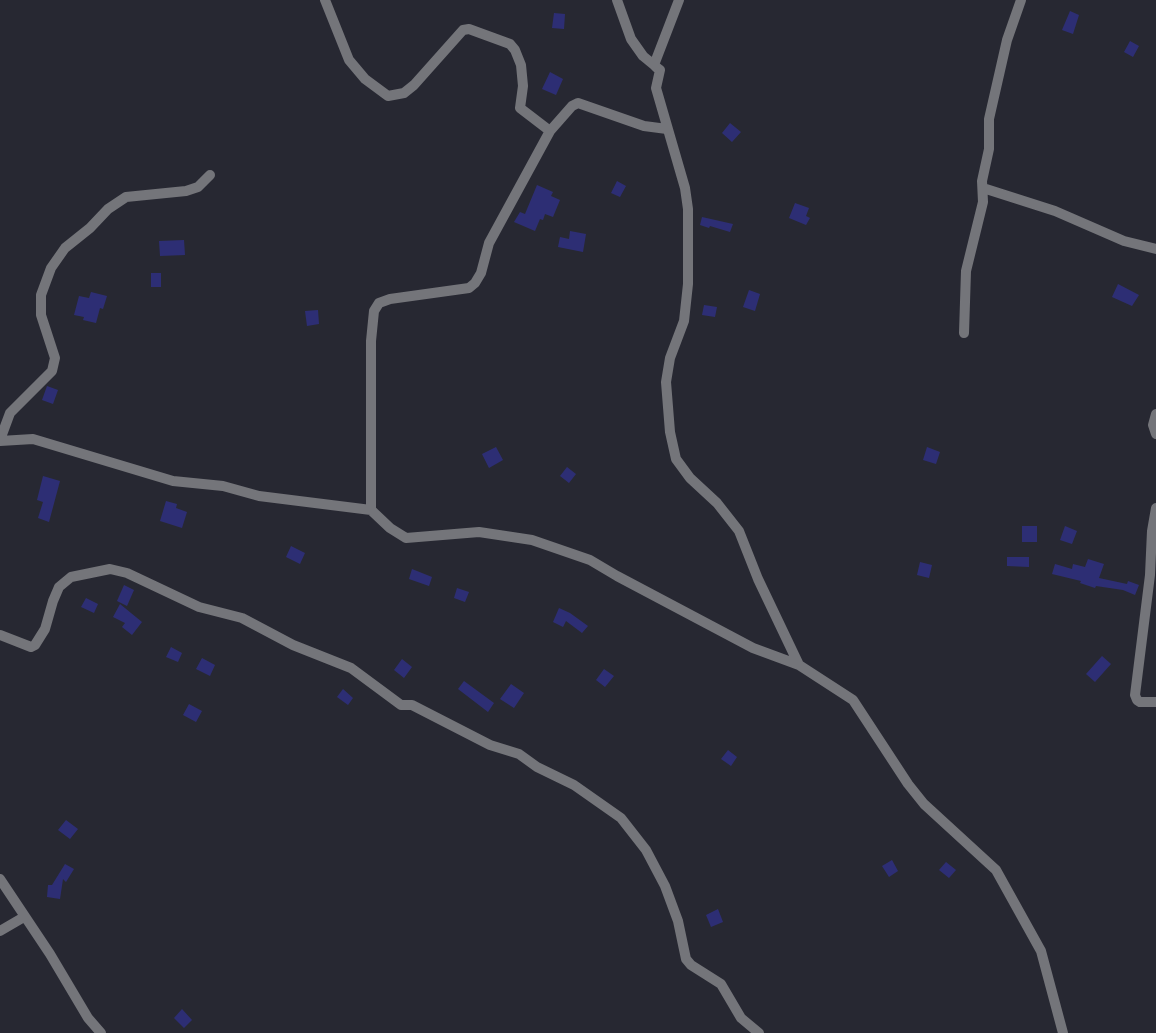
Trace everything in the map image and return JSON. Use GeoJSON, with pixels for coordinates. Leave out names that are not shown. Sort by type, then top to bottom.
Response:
{"type":"FeatureCollection","features":[{"type":"Feature","properties":{"kind":"street"},"geometry":{"type":"LineString","coordinates":[[325,0],[349,60],[365,79],[388,96],[404,93],[463,30],[469,29],[510,44],[521,65],[523,86],[520,108],[550,131]]}},
{"type":"Feature","properties":{"kind":"street"},"geometry":{"type":"LineString","coordinates":[[617,0],[631,38],[643,56],[660,70]]}},
{"type":"Feature","properties":{"kind":"street"},"geometry":{"type":"LineString","coordinates":[[660,70],[654,65],[679,0]]}},
{"type":"Feature","properties":{"kind":"street"},"geometry":{"type":"LineString","coordinates":[[964,333],[966,271],[983,202],[983,175],[989,148],[990,119],[1007,40],[1021,0]]}},
{"type":"Feature","properties":{"kind":"street"},"geometry":{"type":"LineString","coordinates":[[660,70],[656,88],[685,188],[688,217],[688,284],[684,321],[670,358],[666,382],[670,432],[676,459],[690,478],[717,503],[739,531],[758,579],[799,665]]}},
{"type":"Feature","properties":{"kind":"street"},"geometry":{"type":"LineString","coordinates":[[371,510],[371,341],[374,311],[379,303],[390,299],[469,288],[475,283],[481,273],[489,243],[550,131],[572,106],[578,103],[644,126],[667,128]]}},
{"type":"Feature","properties":{"kind":"street"},"geometry":{"type":"LineString","coordinates":[[210,175],[198,187],[186,191],[126,197],[108,209],[90,228],[65,248],[51,268],[41,295],[41,315],[55,358],[52,371],[10,413],[0,441],[33,439],[173,481],[224,486],[259,496],[371,510],[390,528],[406,538],[480,532],[532,540],[590,560],[753,648],[799,665],[852,700],[908,784],[924,804],[996,870],[1040,951],[1063,1033]]}},
{"type":"Feature","properties":{"kind":"street"},"geometry":{"type":"LineString","coordinates":[[983,188],[1055,211],[1124,241],[1156,249]]}},
{"type":"Feature","properties":{"kind":"street"},"geometry":{"type":"LineString","coordinates":[[1156,414],[1153,425],[1156,434]]}},
{"type":"Feature","properties":{"kind":"street"},"geometry":{"type":"LineString","coordinates":[[1156,508],[1152,531],[1150,575],[1136,695],[1136,700],[1140,702],[1156,702]]}},
{"type":"Feature","properties":{"kind":"street"},"geometry":{"type":"LineString","coordinates":[[0,635],[31,647],[35,645],[45,629],[59,587],[72,577],[110,569],[127,573],[199,607],[242,618],[293,645],[351,668],[401,705],[412,705],[490,745],[519,754],[537,767],[574,785],[621,818],[646,850],[666,886],[678,921],[686,959],[691,965],[721,984],[741,1018],[759,1033]]}},
{"type":"Feature","properties":{"kind":"street"},"geometry":{"type":"LineString","coordinates":[[0,879],[50,954],[88,1018],[101,1033]]}},
{"type":"Feature","properties":{"kind":"street"},"geometry":{"type":"LineString","coordinates":[[0,931],[24,917]]}},
{"type":"Feature","properties":{"kind":"building"},"geometry":{"type":"Polygon","coordinates":[[[1070,11],[1079,15],[1073,34],[1062,30],[1070,11]]]}},
{"type":"Feature","properties":{"kind":"building"},"geometry":{"type":"Polygon","coordinates":[[[554,13],[565,14],[564,29],[552,28],[554,13]]]}},
{"type":"Feature","properties":{"kind":"building"},"geometry":{"type":"Polygon","coordinates":[[[1130,41],[1139,46],[1133,57],[1124,52],[1130,41]]]}},
{"type":"Feature","properties":{"kind":"building"},"geometry":{"type":"Polygon","coordinates":[[[550,72],[563,79],[556,95],[542,89],[550,72]]]}},
{"type":"Feature","properties":{"kind":"building"},"geometry":{"type":"Polygon","coordinates":[[[730,123],[741,132],[732,142],[722,133],[730,123]]]}},
{"type":"Feature","properties":{"kind":"building"},"geometry":{"type":"Polygon","coordinates":[[[617,181],[626,186],[620,197],[611,193],[617,181]]]}},
{"type":"Feature","properties":{"kind":"building"},"geometry":{"type":"Polygon","coordinates":[[[537,185],[553,192],[551,196],[560,200],[553,217],[545,214],[543,220],[540,219],[535,231],[514,222],[520,212],[525,214],[537,185]]]}},
{"type":"Feature","properties":{"kind":"building"},"geometry":{"type":"Polygon","coordinates":[[[795,203],[809,208],[806,216],[810,218],[806,225],[789,218],[795,203]]]}},
{"type":"Feature","properties":{"kind":"building"},"geometry":{"type":"Polygon","coordinates":[[[702,217],[733,224],[730,232],[710,226],[709,228],[700,225],[702,217]]]}},
{"type":"Feature","properties":{"kind":"building"},"geometry":{"type":"Polygon","coordinates":[[[570,231],[586,234],[583,252],[558,247],[560,237],[569,239],[570,231]]]}},
{"type":"Feature","properties":{"kind":"building"},"geometry":{"type":"Polygon","coordinates":[[[184,240],[185,255],[160,256],[159,241],[184,240]]]}},
{"type":"Feature","properties":{"kind":"building"},"geometry":{"type":"Polygon","coordinates":[[[151,273],[161,273],[161,287],[151,287],[151,273]]]}},
{"type":"Feature","properties":{"kind":"building"},"geometry":{"type":"Polygon","coordinates":[[[1118,284],[1139,295],[1132,306],[1112,297],[1118,284]]]}},
{"type":"Feature","properties":{"kind":"building"},"geometry":{"type":"Polygon","coordinates":[[[749,290],[760,294],[755,311],[743,307],[749,290]]]}},
{"type":"Feature","properties":{"kind":"building"},"geometry":{"type":"Polygon","coordinates":[[[91,292],[107,296],[103,309],[100,308],[96,323],[83,320],[84,317],[74,315],[79,296],[89,298],[91,292]]]}},
{"type":"Feature","properties":{"kind":"building"},"geometry":{"type":"Polygon","coordinates":[[[704,305],[717,307],[715,317],[702,315],[704,305]]]}},
{"type":"Feature","properties":{"kind":"building"},"geometry":{"type":"Polygon","coordinates":[[[318,310],[319,324],[307,326],[305,311],[318,310]]]}},
{"type":"Feature","properties":{"kind":"building"},"geometry":{"type":"Polygon","coordinates":[[[47,386],[58,390],[53,404],[42,400],[47,386]]]}},
{"type":"Feature","properties":{"kind":"building"},"geometry":{"type":"Polygon","coordinates":[[[496,447],[503,460],[489,468],[482,454],[496,447]]]}},
{"type":"Feature","properties":{"kind":"building"},"geometry":{"type":"Polygon","coordinates":[[[927,447],[940,452],[936,464],[923,460],[927,447]]]}},
{"type":"Feature","properties":{"kind":"building"},"geometry":{"type":"Polygon","coordinates":[[[567,467],[576,474],[569,483],[560,476],[567,467]]]}},
{"type":"Feature","properties":{"kind":"building"},"geometry":{"type":"Polygon","coordinates":[[[43,476],[60,481],[49,522],[38,518],[43,502],[37,500],[43,476]]]}},
{"type":"Feature","properties":{"kind":"building"},"geometry":{"type":"Polygon","coordinates":[[[166,501],[177,504],[176,508],[187,512],[182,528],[160,521],[166,501]]]}},
{"type":"Feature","properties":{"kind":"building"},"geometry":{"type":"Polygon","coordinates":[[[1022,526],[1037,526],[1037,542],[1022,542],[1022,526]]]}},
{"type":"Feature","properties":{"kind":"building"},"geometry":{"type":"Polygon","coordinates":[[[1065,526],[1077,531],[1072,544],[1060,540],[1065,526]]]}},
{"type":"Feature","properties":{"kind":"building"},"geometry":{"type":"Polygon","coordinates":[[[291,546],[305,553],[300,564],[286,557],[291,546]]]}},
{"type":"Feature","properties":{"kind":"building"},"geometry":{"type":"Polygon","coordinates":[[[1007,557],[1029,557],[1029,567],[1007,566],[1007,557]]]}},
{"type":"Feature","properties":{"kind":"building"},"geometry":{"type":"Polygon","coordinates":[[[1088,559],[1104,564],[1099,578],[1127,584],[1128,581],[1139,585],[1135,595],[1123,590],[1096,586],[1095,588],[1080,583],[1081,581],[1052,574],[1055,564],[1072,569],[1073,564],[1085,567],[1088,559]]]}},
{"type":"Feature","properties":{"kind":"building"},"geometry":{"type":"Polygon","coordinates":[[[920,562],[932,565],[929,578],[917,575],[920,562]]]}},
{"type":"Feature","properties":{"kind":"building"},"geometry":{"type":"Polygon","coordinates":[[[412,569],[432,577],[429,586],[409,579],[412,569]]]}},
{"type":"Feature","properties":{"kind":"building"},"geometry":{"type":"Polygon","coordinates":[[[124,585],[134,590],[127,606],[117,601],[124,585]]]}},
{"type":"Feature","properties":{"kind":"building"},"geometry":{"type":"Polygon","coordinates":[[[457,588],[469,592],[465,602],[454,598],[457,588]]]}},
{"type":"Feature","properties":{"kind":"building"},"geometry":{"type":"Polygon","coordinates":[[[86,598],[98,604],[94,613],[81,607],[86,598]]]}},
{"type":"Feature","properties":{"kind":"building"},"geometry":{"type":"Polygon","coordinates":[[[120,604],[142,622],[132,635],[122,627],[125,623],[113,617],[120,604]]]}},
{"type":"Feature","properties":{"kind":"building"},"geometry":{"type":"Polygon","coordinates":[[[559,608],[570,613],[588,626],[582,633],[566,621],[563,627],[553,622],[559,608]]]}},
{"type":"Feature","properties":{"kind":"building"},"geometry":{"type":"Polygon","coordinates":[[[171,647],[182,653],[178,662],[166,657],[171,647]]]}},
{"type":"Feature","properties":{"kind":"building"},"geometry":{"type":"Polygon","coordinates":[[[1102,656],[1111,664],[1095,682],[1086,674],[1102,656]]]}},
{"type":"Feature","properties":{"kind":"building"},"geometry":{"type":"Polygon","coordinates":[[[202,658],[215,665],[210,676],[196,669],[202,658]]]}},
{"type":"Feature","properties":{"kind":"building"},"geometry":{"type":"Polygon","coordinates":[[[402,659],[412,667],[404,678],[394,670],[402,659]]]}},
{"type":"Feature","properties":{"kind":"building"},"geometry":{"type":"Polygon","coordinates":[[[604,669],[614,676],[605,687],[596,680],[604,669]]]}},
{"type":"Feature","properties":{"kind":"building"},"geometry":{"type":"Polygon","coordinates":[[[464,681],[494,703],[488,712],[458,689],[464,681]]]}},
{"type":"Feature","properties":{"kind":"building"},"geometry":{"type":"Polygon","coordinates":[[[511,684],[524,693],[514,708],[500,699],[511,684]]]}},
{"type":"Feature","properties":{"kind":"building"},"geometry":{"type":"Polygon","coordinates":[[[343,689],[353,698],[348,705],[337,697],[343,689]]]}},
{"type":"Feature","properties":{"kind":"building"},"geometry":{"type":"Polygon","coordinates":[[[189,704],[202,711],[196,722],[183,715],[189,704]]]}},
{"type":"Feature","properties":{"kind":"building"},"geometry":{"type":"Polygon","coordinates":[[[728,750],[737,757],[731,766],[721,759],[728,750]]]}},
{"type":"Feature","properties":{"kind":"building"},"geometry":{"type":"Polygon","coordinates":[[[66,820],[78,829],[70,839],[58,830],[66,820]]]}},
{"type":"Feature","properties":{"kind":"building"},"geometry":{"type":"Polygon","coordinates":[[[892,860],[898,871],[889,877],[882,866],[892,860]]]}},
{"type":"Feature","properties":{"kind":"building"},"geometry":{"type":"Polygon","coordinates":[[[946,862],[956,870],[949,878],[939,870],[946,862]]]}},
{"type":"Feature","properties":{"kind":"building"},"geometry":{"type":"Polygon","coordinates":[[[65,864],[74,869],[66,882],[63,879],[60,899],[47,897],[48,885],[52,885],[65,864]]]}},
{"type":"Feature","properties":{"kind":"building"},"geometry":{"type":"Polygon","coordinates":[[[718,909],[723,922],[711,927],[706,915],[718,909]]]}},
{"type":"Feature","properties":{"kind":"building"},"geometry":{"type":"Polygon","coordinates":[[[182,1009],[192,1020],[184,1028],[174,1018],[182,1009]]]}}]}
